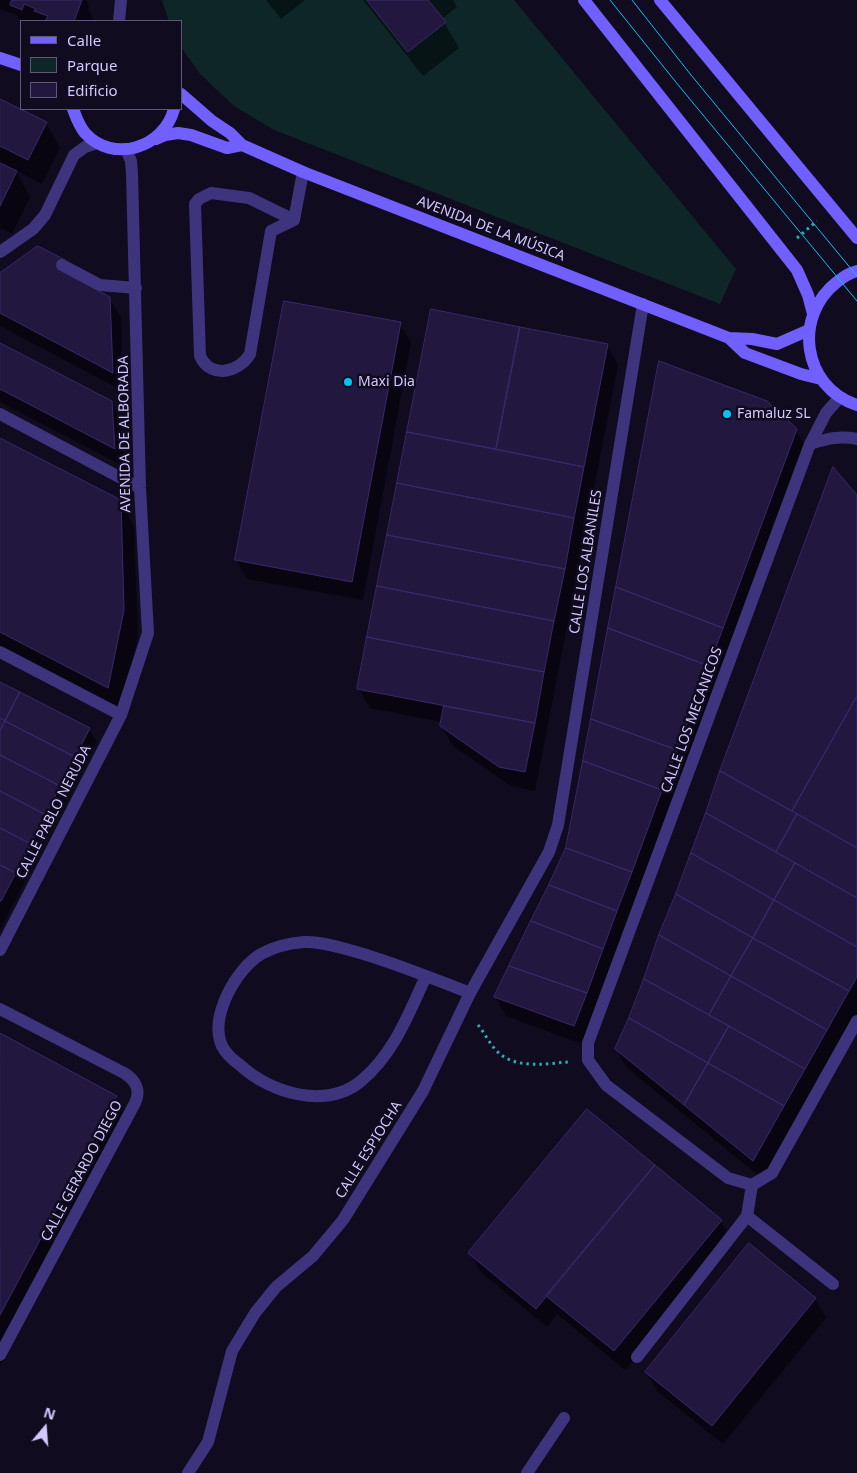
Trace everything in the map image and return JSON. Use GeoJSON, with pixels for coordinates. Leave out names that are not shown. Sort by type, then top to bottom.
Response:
{"type":"FeatureCollection","features":[{"type":"Feature","properties":{"kind":"street"},"geometry":{"type":"LineString","coordinates":[[119,20],[121,0]]}},
{"type":"Feature","properties":{"kind":"street"},"geometry":{"type":"LineString","coordinates":[[584,0],[797,270],[808,294],[813,314]]}},
{"type":"Feature","properties":{"kind":"street"},"geometry":{"type":"LineString","coordinates":[[660,0],[857,238]]}},
{"type":"Feature","properties":{"kind":"street"},"geometry":{"type":"LineString","coordinates":[[0,58],[20,66]]}},
{"type":"Feature","properties":{"kind":"street","name":"AVENIDA DE LA MÚSICA"},"geometry":{"type":"LineString","coordinates":[[182,95],[212,121],[230,132],[242,145],[303,172],[729,338],[752,339],[777,344],[809,330]]}},
{"type":"Feature","properties":{"kind":"street"},"geometry":{"type":"LineString","coordinates":[[73,110],[77,122],[97,143],[111,148],[126,150]]}},
{"type":"Feature","properties":{"kind":"street"},"geometry":{"type":"LineString","coordinates":[[154,140],[164,130],[174,110]]}},
{"type":"Feature","properties":{"kind":"street","name":"AVENIDA DE LA MÚSICA"},"geometry":{"type":"LineString","coordinates":[[126,150],[141,147],[165,135],[178,133],[191,135],[227,148],[242,145]]}},
{"type":"Feature","properties":{"kind":"street"},"geometry":{"type":"LineString","coordinates":[[0,252],[33,229],[45,216],[74,155],[84,147],[97,143]]}},
{"type":"Feature","properties":{"kind":"street","name":"AVENIDA DE ALBORADA"},"geometry":{"type":"LineString","coordinates":[[121,715],[148,633],[140,488],[132,174],[131,161],[126,150]]}},
{"type":"Feature","properties":{"kind":"street"},"geometry":{"type":"LineString","coordinates":[[294,220],[303,172]]}},
{"type":"Feature","properties":{"kind":"street"},"geometry":{"type":"LineString","coordinates":[[211,193],[249,198],[294,220],[271,231],[250,354],[246,361],[232,370],[218,371],[206,366],[200,356],[195,204],[199,199],[211,193]]}},
{"type":"Feature","properties":{"kind":"street"},"geometry":{"type":"LineString","coordinates":[[62,265],[100,285],[136,288]]}},
{"type":"Feature","properties":{"kind":"street"},"geometry":{"type":"LineString","coordinates":[[857,271],[846,275],[827,290],[813,314],[809,330],[809,348],[813,364],[821,379],[840,397],[857,405]]}},
{"type":"Feature","properties":{"kind":"street","name":"CALLE LOS ALBANILES"},"geometry":{"type":"LineString","coordinates":[[558,826],[643,304]]}},
{"type":"Feature","properties":{"kind":"street","name":"AVENIDA DE LA MÚSICA"},"geometry":{"type":"LineString","coordinates":[[729,338],[745,353],[801,374],[821,379]]}},
{"type":"Feature","properties":{"kind":"street","name":"CALLE LOS MECANICOS"},"geometry":{"type":"LineString","coordinates":[[588,1060],[588,1043],[594,1024],[810,444],[826,414],[840,397]]}},
{"type":"Feature","properties":{"kind":"street"},"geometry":{"type":"LineString","coordinates":[[0,414],[140,488]]}},
{"type":"Feature","properties":{"kind":"street"},"geometry":{"type":"LineString","coordinates":[[810,444],[828,438],[847,437],[857,439]]}},
{"type":"Feature","properties":{"kind":"street"},"geometry":{"type":"LineString","coordinates":[[0,652],[121,715]]}},
{"type":"Feature","properties":{"kind":"street","name":"CALLE PABLO NERUDA"},"geometry":{"type":"LineString","coordinates":[[0,950],[121,715]]}},
{"type":"Feature","properties":{"kind":"street","name":"CALLE ESPIOCHA"},"geometry":{"type":"LineString","coordinates":[[188,1473],[208,1442],[232,1351],[255,1313],[276,1287],[313,1256],[343,1220],[423,1091],[470,993],[549,852],[558,826]]}},
{"type":"Feature","properties":{"kind":"street"},"geometry":{"type":"LineString","coordinates":[[426,976],[396,1040],[380,1062],[361,1082],[343,1091],[323,1096],[297,1094],[270,1086],[246,1071],[228,1055],[222,1046],[219,1035],[222,1007],[230,990],[245,967],[261,954],[279,946],[306,942],[332,945],[386,960],[470,993]]}},
{"type":"Feature","properties":{"kind":"street","name":"CALLE GERARDO DIEGO"},"geometry":{"type":"LineString","coordinates":[[0,1009],[124,1073],[134,1080],[138,1092],[134,1104],[0,1355]]}},
{"type":"Feature","properties":{"kind":"street"},"geometry":{"type":"LineString","coordinates":[[588,1060],[606,1085],[613,1091],[728,1178],[752,1185],[772,1173],[857,1021]]}},
{"type":"Feature","properties":{"kind":"street"},"geometry":{"type":"LineString","coordinates":[[637,1357],[747,1216],[752,1185]]}},
{"type":"Feature","properties":{"kind":"street"},"geometry":{"type":"LineString","coordinates":[[747,1216],[833,1284]]}},
{"type":"Feature","properties":{"kind":"street"},"geometry":{"type":"LineString","coordinates":[[527,1473],[564,1418]]}},
{"type":"Feature","properties":{"kind":"path"},"geometry":{"type":"LineString","coordinates":[[470,993],[478,1023],[495,1049],[509,1060],[526,1064],[588,1060]]}},
{"type":"Feature","properties":{"kind":"green space"},"geometry":{"type":"Polygon","coordinates":[[[162,0],[514,0],[736,269],[720,304],[274,130],[234,106],[200,74],[182,48],[182,20],[169,20],[162,0]]]}},
{"type":"Feature","properties":{"kind":"building"},"geometry":{"type":"Polygon","coordinates":[[[12,0],[82,0],[74,20],[46,20],[48,16],[34,11],[36,9],[24,4],[22,10],[10,5],[12,0]]]}},
{"type":"Feature","properties":{"kind":"building"},"geometry":{"type":"Polygon","coordinates":[[[367,0],[428,0],[446,22],[408,52],[367,0]]]}},
{"type":"Feature","properties":{"kind":"building"},"geometry":{"type":"Polygon","coordinates":[[[0,99],[47,122],[28,160],[0,146],[0,99]]]}},
{"type":"Feature","properties":{"kind":"building"},"geometry":{"type":"Polygon","coordinates":[[[0,163],[17,171],[0,206],[0,163]]]}},
{"type":"Feature","properties":{"kind":"building"},"geometry":{"type":"Polygon","coordinates":[[[38,246],[65,260],[60,270],[110,297],[113,373],[0,313],[0,273],[38,246]]]}},
{"type":"Feature","properties":{"kind":"building"},"geometry":{"type":"Polygon","coordinates":[[[284,301],[401,322],[352,582],[235,560],[284,301]]]}},
{"type":"Feature","properties":{"kind":"building"},"geometry":{"type":"Polygon","coordinates":[[[431,309],[520,327],[496,449],[407,432],[431,309]]]}},
{"type":"Feature","properties":{"kind":"building"},"geometry":{"type":"Polygon","coordinates":[[[520,327],[608,344],[584,467],[496,449],[520,327]]]}},
{"type":"Feature","properties":{"kind":"building"},"geometry":{"type":"Polygon","coordinates":[[[0,343],[112,401],[115,449],[0,389],[0,343]]]}},
{"type":"Feature","properties":{"kind":"building"},"geometry":{"type":"Polygon","coordinates":[[[659,361],[767,401],[797,429],[723,628],[616,587],[659,361]]]}},
{"type":"Feature","properties":{"kind":"building"},"geometry":{"type":"Polygon","coordinates":[[[407,432],[584,467],[574,518],[397,483],[407,432]]]}},
{"type":"Feature","properties":{"kind":"building"},"geometry":{"type":"Polygon","coordinates":[[[0,438],[121,500],[124,610],[108,688],[0,632],[0,438]]]}},
{"type":"Feature","properties":{"kind":"building"},"geometry":{"type":"Polygon","coordinates":[[[833,467],[857,495],[857,696],[792,811],[720,771],[833,467]]]}},
{"type":"Feature","properties":{"kind":"building"},"geometry":{"type":"Polygon","coordinates":[[[397,483],[574,518],[565,569],[387,535],[397,483]]]}},
{"type":"Feature","properties":{"kind":"building"},"geometry":{"type":"Polygon","coordinates":[[[387,535],[565,569],[554,621],[377,586],[387,535]]]}},
{"type":"Feature","properties":{"kind":"building"},"geometry":{"type":"Polygon","coordinates":[[[377,586],[554,621],[544,672],[367,637],[377,586]]]}},
{"type":"Feature","properties":{"kind":"building"},"geometry":{"type":"Polygon","coordinates":[[[616,587],[723,628],[709,666],[608,628],[616,587]]]}},
{"type":"Feature","properties":{"kind":"building"},"geometry":{"type":"Polygon","coordinates":[[[608,628],[709,666],[677,750],[591,719],[608,628]]]}},
{"type":"Feature","properties":{"kind":"building"},"geometry":{"type":"Polygon","coordinates":[[[367,637],[544,672],[535,723],[357,689],[367,637]]]}},
{"type":"Feature","properties":{"kind":"building"},"geometry":{"type":"Polygon","coordinates":[[[0,682],[20,692],[5,721],[0,718],[0,682]]]}},
{"type":"Feature","properties":{"kind":"building"},"geometry":{"type":"Polygon","coordinates":[[[20,692],[90,728],[75,757],[5,721],[20,692]]]}},
{"type":"Feature","properties":{"kind":"building"},"geometry":{"type":"Polygon","coordinates":[[[857,696],[857,848],[792,811],[857,696]]]}},
{"type":"Feature","properties":{"kind":"building"},"geometry":{"type":"Polygon","coordinates":[[[444,706],[535,723],[525,772],[499,767],[440,726],[444,706]]]}},
{"type":"Feature","properties":{"kind":"building"},"geometry":{"type":"Polygon","coordinates":[[[0,718],[5,721],[0,731],[0,718]]]}},
{"type":"Feature","properties":{"kind":"building"},"geometry":{"type":"Polygon","coordinates":[[[591,719],[677,750],[662,790],[583,761],[591,719]]]}},
{"type":"Feature","properties":{"kind":"building"},"geometry":{"type":"Polygon","coordinates":[[[5,721],[75,757],[60,786],[0,755],[0,731],[5,721]]]}},
{"type":"Feature","properties":{"kind":"building"},"geometry":{"type":"Polygon","coordinates":[[[0,755],[60,786],[46,815],[0,791],[0,755]]]}},
{"type":"Feature","properties":{"kind":"building"},"geometry":{"type":"Polygon","coordinates":[[[583,761],[662,790],[632,872],[566,848],[583,761]]]}},
{"type":"Feature","properties":{"kind":"building"},"geometry":{"type":"Polygon","coordinates":[[[720,771],[797,814],[776,852],[706,813],[720,771]]]}},
{"type":"Feature","properties":{"kind":"building"},"geometry":{"type":"Polygon","coordinates":[[[0,791],[46,815],[31,844],[0,828],[0,791]]]}},
{"type":"Feature","properties":{"kind":"building"},"geometry":{"type":"Polygon","coordinates":[[[706,813],[795,863],[774,900],[691,853],[706,813]]]}},
{"type":"Feature","properties":{"kind":"building"},"geometry":{"type":"Polygon","coordinates":[[[797,814],[857,848],[857,898],[776,852],[797,814]]]}},
{"type":"Feature","properties":{"kind":"building"},"geometry":{"type":"Polygon","coordinates":[[[0,828],[31,844],[16,873],[0,865],[0,828]]]}},
{"type":"Feature","properties":{"kind":"building"},"geometry":{"type":"Polygon","coordinates":[[[566,848],[632,872],[617,911],[549,885],[566,848]]]}},
{"type":"Feature","properties":{"kind":"building"},"geometry":{"type":"Polygon","coordinates":[[[691,853],[774,900],[753,938],[676,894],[691,853]]]}},
{"type":"Feature","properties":{"kind":"building"},"geometry":{"type":"Polygon","coordinates":[[[795,863],[857,898],[857,947],[774,900],[795,863]]]}},
{"type":"Feature","properties":{"kind":"building"},"geometry":{"type":"Polygon","coordinates":[[[0,865],[16,873],[1,901],[0,901],[0,865]]]}},
{"type":"Feature","properties":{"kind":"building"},"geometry":{"type":"Polygon","coordinates":[[[549,885],[617,911],[603,949],[531,921],[549,885]]]}},
{"type":"Feature","properties":{"kind":"building"},"geometry":{"type":"Polygon","coordinates":[[[676,894],[753,938],[731,976],[659,935],[676,894]]]}},
{"type":"Feature","properties":{"kind":"building"},"geometry":{"type":"Polygon","coordinates":[[[774,900],[857,947],[857,977],[849,991],[753,938],[774,900]]]}},
{"type":"Feature","properties":{"kind":"building"},"geometry":{"type":"Polygon","coordinates":[[[531,921],[603,949],[587,993],[509,966],[531,921]]]}},
{"type":"Feature","properties":{"kind":"building"},"geometry":{"type":"Polygon","coordinates":[[[659,935],[731,976],[709,1015],[644,979],[659,935]]]}},
{"type":"Feature","properties":{"kind":"building"},"geometry":{"type":"Polygon","coordinates":[[[753,938],[849,991],[827,1030],[731,976],[753,938]]]}},
{"type":"Feature","properties":{"kind":"building"},"geometry":{"type":"Polygon","coordinates":[[[509,966],[587,993],[574,1026],[494,997],[509,966]]]}},
{"type":"Feature","properties":{"kind":"building"},"geometry":{"type":"Polygon","coordinates":[[[731,976],[827,1030],[805,1069],[709,1015],[731,976]]]}},
{"type":"Feature","properties":{"kind":"building"},"geometry":{"type":"Polygon","coordinates":[[[644,979],[729,1026],[708,1063],[629,1018],[644,979]]]}},
{"type":"Feature","properties":{"kind":"building"},"geometry":{"type":"Polygon","coordinates":[[[629,1018],[708,1063],[684,1105],[615,1049],[629,1018]]]}},
{"type":"Feature","properties":{"kind":"building"},"geometry":{"type":"Polygon","coordinates":[[[729,1026],[805,1069],[784,1106],[708,1063],[729,1026]]]}},
{"type":"Feature","properties":{"kind":"building"},"geometry":{"type":"Polygon","coordinates":[[[0,1033],[117,1096],[0,1315],[0,1033]]]}},
{"type":"Feature","properties":{"kind":"building"},"geometry":{"type":"Polygon","coordinates":[[[708,1063],[784,1106],[753,1161],[684,1105],[708,1063]]]}},
{"type":"Feature","properties":{"kind":"building"},"geometry":{"type":"Polygon","coordinates":[[[587,1109],[655,1165],[536,1309],[468,1253],[587,1109]]]}},
{"type":"Feature","properties":{"kind":"building"},"geometry":{"type":"Polygon","coordinates":[[[655,1165],[722,1220],[614,1351],[546,1296],[655,1165]]]}},
{"type":"Feature","properties":{"kind":"building"},"geometry":{"type":"Polygon","coordinates":[[[749,1243],[816,1298],[712,1426],[645,1372],[749,1243]]]}},
{"type":"Feature","properties":{"kind":"tram line"},"geometry":{"type":"LineString","coordinates":[[610,0],[857,301]]}},
{"type":"Feature","properties":{"kind":"tram line"},"geometry":{"type":"LineString","coordinates":[[632,0],[691,75],[857,276]]}},
{"type":"Feature","properties":{"kind":"place","name":"Maxi Dia"},"geometry":{"type":"Point","coordinates":[348,382]}},
{"type":"Feature","properties":{"kind":"place","name":"Famaluz SL"},"geometry":{"type":"Point","coordinates":[727,414]}}]}
